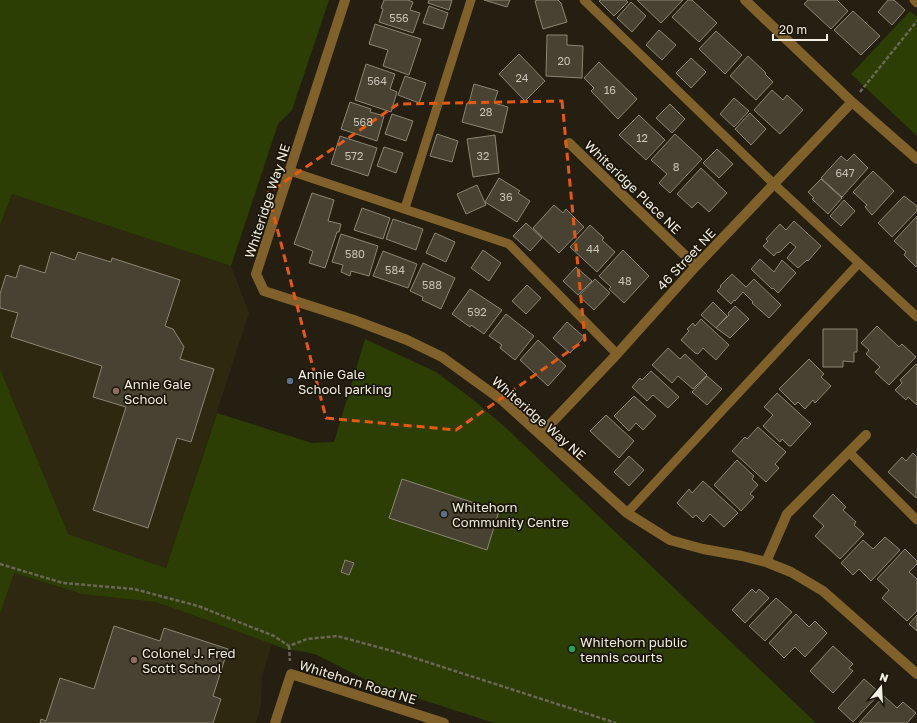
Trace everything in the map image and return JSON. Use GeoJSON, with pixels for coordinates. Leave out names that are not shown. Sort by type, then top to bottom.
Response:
{"type":"FeatureCollection","features":[{"type":"Feature","properties":{"kind":"street","name":"Whiteridge Way NE"},"geometry":{"type":"LineString","coordinates":[[345,0],[256,274],[264,291],[354,320],[407,340],[442,357],[503,401],[627,513],[670,540],[703,549],[766,562],[791,572],[823,591],[917,674]]}},
{"type":"Feature","properties":{"kind":"street"},"geometry":{"type":"LineString","coordinates":[[745,0],[852,102],[917,159]]}},
{"type":"Feature","properties":{"kind":"street","name":"46 Street NE"},"geometry":{"type":"LineString","coordinates":[[541,434],[617,354],[696,266],[775,185],[852,102]]}},
{"type":"Feature","properties":{"kind":"street","name":"Whiteridge Place NE"},"geometry":{"type":"LineString","coordinates":[[569,143],[696,266]]}},
{"type":"Feature","properties":{"kind":"street"},"geometry":{"type":"LineString","coordinates":[[766,562],[787,514],[866,435]]}},
{"type":"Feature","properties":{"kind":"street","name":"Whitehorn Road NE"},"geometry":{"type":"LineString","coordinates":[[275,723],[291,674],[444,723]]}},
{"type":"Feature","properties":{"kind":"lane"},"geometry":{"type":"LineString","coordinates":[[404,208],[471,0]]}},
{"type":"Feature","properties":{"kind":"lane"},"geometry":{"type":"LineString","coordinates":[[584,0],[775,185],[917,317]]}},
{"type":"Feature","properties":{"kind":"lane"},"geometry":{"type":"LineString","coordinates":[[914,0],[917,3]]}},
{"type":"Feature","properties":{"kind":"lane"},"geometry":{"type":"LineString","coordinates":[[290,170],[509,244],[617,354]]}},
{"type":"Feature","properties":{"kind":"lane"},"geometry":{"type":"LineString","coordinates":[[627,513],[859,263]]}},
{"type":"Feature","properties":{"kind":"lane"},"geometry":{"type":"LineString","coordinates":[[849,452],[917,520]]}},
{"type":"Feature","properties":{"kind":"path"},"geometry":{"type":"LineString","coordinates":[[852,102],[917,21]]}},
{"type":"Feature","properties":{"kind":"path"},"geometry":{"type":"LineString","coordinates":[[0,564],[63,583],[134,589],[198,606],[274,636],[289,646],[307,639],[337,636],[396,652],[616,723]]}},
{"type":"Feature","properties":{"kind":"highlighted area"},"geometry":{"type":"Polygon","coordinates":[[[562,101],[585,340],[456,430],[326,418],[268,193],[398,104],[562,101]]]}},
{"type":"Feature","properties":{"kind":"shaded area","name":"Annie Gale School"},"geometry":{"type":"Polygon","coordinates":[[[12,194],[231,266],[249,313],[166,568],[68,534],[0,369],[0,225],[12,194]]]}},
{"type":"Feature","properties":{"kind":"shaded area","name":"Colonel J. Fred Scott School"},"geometry":{"type":"Polygon","coordinates":[[[13,573],[82,594],[155,602],[272,644],[262,676],[261,705],[256,723],[0,723],[0,614],[13,573]]]}},
{"type":"Feature","properties":{"kind":"green space"},"geometry":{"type":"Polygon","coordinates":[[[0,0],[329,0],[292,110],[278,124],[231,266],[12,194],[0,225],[0,0]]]}},
{"type":"Feature","properties":{"kind":"green space"},"geometry":{"type":"Polygon","coordinates":[[[910,11],[917,17],[917,136],[851,74],[910,11]]]}},
{"type":"Feature","properties":{"kind":"green space"},"geometry":{"type":"Polygon","coordinates":[[[365,339],[436,372],[471,398],[504,426],[816,723],[494,723],[374,684],[317,655],[285,649],[155,602],[82,594],[14,573],[0,614],[0,369],[68,534],[166,568],[217,413],[312,443],[334,442],[365,339]]]}},
{"type":"Feature","properties":{"kind":"building"},"geometry":{"type":"Polygon","coordinates":[[[384,0],[408,0],[413,2],[410,10],[420,13],[413,33],[379,22],[384,0]]]}},
{"type":"Feature","properties":{"kind":"building"},"geometry":{"type":"Polygon","coordinates":[[[429,0],[452,0],[449,10],[428,3],[429,0]]]}},
{"type":"Feature","properties":{"kind":"building"},"geometry":{"type":"Polygon","coordinates":[[[484,0],[510,0],[507,7],[484,0]]]}},
{"type":"Feature","properties":{"kind":"building"},"geometry":{"type":"Polygon","coordinates":[[[558,0],[561,3],[567,22],[543,29],[535,1],[558,0]]]}},
{"type":"Feature","properties":{"kind":"building"},"geometry":{"type":"Polygon","coordinates":[[[626,0],[628,2],[614,16],[599,1],[626,0]]]}},
{"type":"Feature","properties":{"kind":"building"},"geometry":{"type":"Polygon","coordinates":[[[637,0],[683,0],[661,23],[637,0]]]}},
{"type":"Feature","properties":{"kind":"building"},"geometry":{"type":"Polygon","coordinates":[[[688,0],[692,0],[717,23],[699,42],[672,17],[688,0]]]}},
{"type":"Feature","properties":{"kind":"building"},"geometry":{"type":"Polygon","coordinates":[[[808,0],[837,0],[848,11],[831,29],[804,4],[808,0]]]}},
{"type":"Feature","properties":{"kind":"building"},"geometry":{"type":"Polygon","coordinates":[[[888,0],[894,0],[905,10],[892,25],[878,12],[888,0]]]}},
{"type":"Feature","properties":{"kind":"building"},"geometry":{"type":"Polygon","coordinates":[[[631,2],[646,16],[632,32],[617,18],[631,2]]]}},
{"type":"Feature","properties":{"kind":"building"},"geometry":{"type":"Polygon","coordinates":[[[429,6],[448,13],[443,29],[423,23],[429,6]]]}},
{"type":"Feature","properties":{"kind":"building"},"geometry":{"type":"Polygon","coordinates":[[[853,11],[880,36],[861,55],[834,30],[853,11]]]}},
{"type":"Feature","properties":{"kind":"building"},"geometry":{"type":"Polygon","coordinates":[[[375,24],[421,39],[409,75],[383,66],[388,50],[369,44],[375,24]]]}},
{"type":"Feature","properties":{"kind":"building"},"geometry":{"type":"Polygon","coordinates":[[[659,30],[676,45],[662,60],[646,45],[659,30]]]}},
{"type":"Feature","properties":{"kind":"building"},"geometry":{"type":"Polygon","coordinates":[[[716,31],[742,55],[725,74],[699,49],[716,31]]]}},
{"type":"Feature","properties":{"kind":"building"},"geometry":{"type":"Polygon","coordinates":[[[547,35],[567,35],[567,45],[583,46],[582,78],[546,76],[547,35]]]}},
{"type":"Feature","properties":{"kind":"building"},"geometry":{"type":"Polygon","coordinates":[[[519,54],[545,81],[525,101],[499,74],[519,54]]]}},
{"type":"Feature","properties":{"kind":"building"},"geometry":{"type":"Polygon","coordinates":[[[748,56],[773,82],[756,100],[730,76],[748,56]]]}},
{"type":"Feature","properties":{"kind":"building"},"geometry":{"type":"Polygon","coordinates":[[[691,58],[706,72],[691,88],[676,73],[691,58]]]}},
{"type":"Feature","properties":{"kind":"building"},"geometry":{"type":"Polygon","coordinates":[[[599,62],[637,99],[618,119],[591,91],[594,88],[584,78],[599,62]]]}},
{"type":"Feature","properties":{"kind":"building"},"geometry":{"type":"Polygon","coordinates":[[[366,64],[395,74],[390,89],[397,92],[391,112],[355,100],[366,64]]]}},
{"type":"Feature","properties":{"kind":"building"},"geometry":{"type":"Polygon","coordinates":[[[405,76],[426,83],[419,103],[398,95],[405,76]]]}},
{"type":"Feature","properties":{"kind":"building"},"geometry":{"type":"Polygon","coordinates":[[[474,84],[498,91],[494,103],[508,107],[502,133],[462,122],[474,84]]]}},
{"type":"Feature","properties":{"kind":"building"},"geometry":{"type":"Polygon","coordinates":[[[772,90],[783,100],[787,95],[803,110],[780,134],[754,110],[772,90]]]}},
{"type":"Feature","properties":{"kind":"building"},"geometry":{"type":"Polygon","coordinates":[[[734,98],[749,111],[734,127],[720,114],[734,98]]]}},
{"type":"Feature","properties":{"kind":"building"},"geometry":{"type":"Polygon","coordinates":[[[350,102],[371,109],[370,112],[384,116],[377,141],[341,129],[350,102]]]}},
{"type":"Feature","properties":{"kind":"building"},"geometry":{"type":"Polygon","coordinates":[[[670,104],[685,119],[672,133],[656,118],[670,104]]]}},
{"type":"Feature","properties":{"kind":"building"},"geometry":{"type":"Polygon","coordinates":[[[750,113],[766,129],[751,145],[735,129],[750,113]]]}},
{"type":"Feature","properties":{"kind":"building"},"geometry":{"type":"Polygon","coordinates":[[[392,114],[413,121],[406,141],[385,134],[392,114]]]}},
{"type":"Feature","properties":{"kind":"building"},"geometry":{"type":"Polygon","coordinates":[[[639,115],[665,140],[646,160],[619,135],[639,115]]]}},
{"type":"Feature","properties":{"kind":"building"},"geometry":{"type":"Polygon","coordinates":[[[437,134],[458,141],[452,162],[430,156],[437,134]]]}},
{"type":"Feature","properties":{"kind":"building"},"geometry":{"type":"Polygon","coordinates":[[[675,134],[702,159],[670,193],[659,183],[667,174],[651,160],[675,134]]]}},
{"type":"Feature","properties":{"kind":"building"},"geometry":{"type":"Polygon","coordinates":[[[495,135],[499,173],[473,177],[467,139],[495,135]]]}},
{"type":"Feature","properties":{"kind":"building"},"geometry":{"type":"Polygon","coordinates":[[[340,136],[377,148],[368,176],[331,164],[340,136]]]}},
{"type":"Feature","properties":{"kind":"building"},"geometry":{"type":"Polygon","coordinates":[[[384,147],[403,153],[396,173],[377,166],[384,147]]]}},
{"type":"Feature","properties":{"kind":"building"},"geometry":{"type":"Polygon","coordinates":[[[717,149],[733,164],[719,178],[703,163],[717,149]]]}},
{"type":"Feature","properties":{"kind":"building"},"geometry":{"type":"Polygon","coordinates":[[[854,154],[868,168],[842,197],[821,178],[841,156],[847,161],[854,154]]]}},
{"type":"Feature","properties":{"kind":"building"},"geometry":{"type":"Polygon","coordinates":[[[701,168],[727,193],[709,212],[698,202],[692,208],[677,194],[701,168]]]}},
{"type":"Feature","properties":{"kind":"building"},"geometry":{"type":"Polygon","coordinates":[[[873,171],[894,191],[872,215],[865,207],[867,205],[853,192],[873,171]]]}},
{"type":"Feature","properties":{"kind":"building"},"geometry":{"type":"Polygon","coordinates":[[[499,178],[520,191],[518,193],[530,201],[517,222],[485,202],[499,178]]]}},
{"type":"Feature","properties":{"kind":"building"},"geometry":{"type":"Polygon","coordinates":[[[821,179],[842,198],[828,214],[812,199],[814,198],[808,192],[821,179]]]}},
{"type":"Feature","properties":{"kind":"building"},"geometry":{"type":"Polygon","coordinates":[[[477,185],[486,205],[466,214],[457,194],[477,185]]]}},
{"type":"Feature","properties":{"kind":"building"},"geometry":{"type":"Polygon","coordinates":[[[312,193],[334,200],[328,221],[341,224],[325,268],[309,263],[313,251],[294,244],[312,193]]]}},
{"type":"Feature","properties":{"kind":"building"},"geometry":{"type":"Polygon","coordinates":[[[904,196],[917,206],[917,211],[892,237],[878,223],[904,196]]]}},
{"type":"Feature","properties":{"kind":"building"},"geometry":{"type":"Polygon","coordinates":[[[844,200],[855,211],[841,226],[830,216],[844,200]]]}},
{"type":"Feature","properties":{"kind":"building"},"geometry":{"type":"Polygon","coordinates":[[[554,205],[563,213],[566,209],[584,227],[559,253],[533,228],[554,205]]]}},
{"type":"Feature","properties":{"kind":"building"},"geometry":{"type":"Polygon","coordinates":[[[362,208],[390,218],[383,239],[354,230],[362,208]]]}},
{"type":"Feature","properties":{"kind":"building"},"geometry":{"type":"Polygon","coordinates":[[[917,216],[916,267],[904,255],[906,252],[894,241],[917,216]]]}},
{"type":"Feature","properties":{"kind":"building"},"geometry":{"type":"Polygon","coordinates":[[[393,219],[423,229],[416,250],[386,239],[393,219]]]}},
{"type":"Feature","properties":{"kind":"building"},"geometry":{"type":"Polygon","coordinates":[[[794,221],[821,246],[808,261],[807,260],[798,268],[787,258],[796,247],[790,242],[774,256],[763,246],[768,241],[766,239],[780,224],[786,230],[794,221]]]}},
{"type":"Feature","properties":{"kind":"building"},"geometry":{"type":"Polygon","coordinates":[[[526,223],[542,238],[530,251],[513,236],[526,223]]]}},
{"type":"Feature","properties":{"kind":"building"},"geometry":{"type":"Polygon","coordinates":[[[590,225],[604,238],[602,240],[615,252],[597,272],[570,247],[590,225]]]}},
{"type":"Feature","properties":{"kind":"building"},"geometry":{"type":"Polygon","coordinates":[[[435,233],[455,242],[446,262],[426,253],[435,233]]]}},
{"type":"Feature","properties":{"kind":"building"},"geometry":{"type":"Polygon","coordinates":[[[341,234],[378,246],[369,276],[351,271],[350,276],[341,272],[343,265],[332,262],[341,234]]]}},
{"type":"Feature","properties":{"kind":"building"},"geometry":{"type":"Polygon","coordinates":[[[483,250],[501,263],[489,281],[471,268],[483,250]]]}},
{"type":"Feature","properties":{"kind":"building"},"geometry":{"type":"Polygon","coordinates":[[[623,250],[649,276],[624,303],[609,289],[611,287],[599,276],[623,250]]]}},
{"type":"Feature","properties":{"kind":"building"},"geometry":{"type":"Polygon","coordinates":[[[383,251],[417,264],[408,288],[373,276],[383,251]]]}},
{"type":"Feature","properties":{"kind":"building"},"geometry":{"type":"Polygon","coordinates":[[[51,252],[75,260],[78,252],[111,262],[112,258],[180,280],[165,326],[173,329],[184,347],[180,359],[214,369],[191,442],[177,438],[148,528],[93,510],[126,407],[93,397],[102,366],[11,337],[18,313],[0,308],[0,294],[6,275],[16,278],[20,265],[45,273],[51,252]]]}},
{"type":"Feature","properties":{"kind":"building"},"geometry":{"type":"Polygon","coordinates":[[[760,259],[774,272],[782,260],[796,273],[778,293],[751,269],[760,259]]]}},
{"type":"Feature","properties":{"kind":"building"},"geometry":{"type":"Polygon","coordinates":[[[423,263],[455,278],[441,309],[422,300],[423,297],[410,291],[423,263]]]}},
{"type":"Feature","properties":{"kind":"building"},"geometry":{"type":"Polygon","coordinates":[[[576,267],[592,281],[578,295],[563,281],[576,267]]]}},
{"type":"Feature","properties":{"kind":"building"},"geometry":{"type":"Polygon","coordinates":[[[732,274],[746,287],[754,279],[781,305],[769,318],[752,303],[753,302],[743,292],[731,304],[717,291],[732,274]]]}},
{"type":"Feature","properties":{"kind":"building"},"geometry":{"type":"Polygon","coordinates":[[[595,279],[610,293],[594,310],[579,296],[595,279]]]}},
{"type":"Feature","properties":{"kind":"building"},"geometry":{"type":"Polygon","coordinates":[[[527,285],[541,298],[526,314],[512,301],[527,285]]]}},
{"type":"Feature","properties":{"kind":"building"},"geometry":{"type":"Polygon","coordinates":[[[470,289],[502,310],[484,334],[471,325],[470,327],[452,314],[470,289]]]}},
{"type":"Feature","properties":{"kind":"building"},"geometry":{"type":"Polygon","coordinates":[[[713,302],[727,316],[716,328],[701,315],[713,302]]]}},
{"type":"Feature","properties":{"kind":"building"},"geometry":{"type":"Polygon","coordinates":[[[735,306],[749,319],[730,338],[716,328],[729,315],[728,313],[735,306]]]}},
{"type":"Feature","properties":{"kind":"building"},"geometry":{"type":"Polygon","coordinates":[[[506,314],[534,336],[515,360],[500,348],[502,345],[489,336],[506,314]]]}},
{"type":"Feature","properties":{"kind":"building"},"geometry":{"type":"Polygon","coordinates":[[[701,319],[729,345],[716,360],[703,348],[698,354],[695,353],[681,340],[689,331],[687,329],[693,323],[695,326],[701,319]]]}},
{"type":"Feature","properties":{"kind":"building"},"geometry":{"type":"Polygon","coordinates":[[[567,322],[584,337],[570,353],[553,338],[567,322]]]}},
{"type":"Feature","properties":{"kind":"building"},"geometry":{"type":"Polygon","coordinates":[[[877,326],[899,347],[902,344],[916,357],[889,385],[875,372],[880,367],[866,354],[869,350],[861,343],[877,326]]]}},
{"type":"Feature","properties":{"kind":"building"},"geometry":{"type":"Polygon","coordinates":[[[823,329],[857,329],[857,352],[854,352],[854,362],[843,361],[843,367],[823,367],[823,329]]]}},
{"type":"Feature","properties":{"kind":"building"},"geometry":{"type":"Polygon","coordinates":[[[538,340],[566,366],[548,386],[520,360],[538,340]]]}},
{"type":"Feature","properties":{"kind":"building"},"geometry":{"type":"Polygon","coordinates":[[[668,348],[680,359],[685,354],[707,375],[693,389],[678,376],[672,383],[652,365],[668,348]]]}},
{"type":"Feature","properties":{"kind":"building"},"geometry":{"type":"Polygon","coordinates":[[[809,359],[824,374],[821,377],[831,386],[815,403],[813,400],[805,409],[798,402],[795,405],[779,389],[809,359]]]}},
{"type":"Feature","properties":{"kind":"building"},"geometry":{"type":"Polygon","coordinates":[[[916,364],[917,405],[908,397],[906,400],[895,390],[902,383],[900,380],[916,364]]]}},
{"type":"Feature","properties":{"kind":"building"},"geometry":{"type":"Polygon","coordinates":[[[651,371],[679,397],[668,408],[653,395],[647,401],[632,387],[640,378],[642,380],[651,371]]]}},
{"type":"Feature","properties":{"kind":"building"},"geometry":{"type":"Polygon","coordinates":[[[707,376],[722,389],[707,405],[692,392],[707,376]]]}},
{"type":"Feature","properties":{"kind":"building"},"geometry":{"type":"Polygon","coordinates":[[[777,393],[811,424],[791,446],[789,446],[782,439],[780,442],[763,426],[773,415],[764,407],[777,393]]]}},
{"type":"Feature","properties":{"kind":"building"},"geometry":{"type":"Polygon","coordinates":[[[634,396],[656,416],[643,430],[636,423],[629,431],[614,416],[634,396]]]}},
{"type":"Feature","properties":{"kind":"building"},"geometry":{"type":"Polygon","coordinates":[[[606,415],[634,441],[619,458],[590,431],[606,415]]]}},
{"type":"Feature","properties":{"kind":"building"},"geometry":{"type":"Polygon","coordinates":[[[758,427],[786,452],[775,464],[779,468],[766,482],[732,451],[745,437],[747,439],[758,427]]]}},
{"type":"Feature","properties":{"kind":"building"},"geometry":{"type":"Polygon","coordinates":[[[913,453],[917,457],[916,498],[888,472],[902,457],[906,461],[913,453]]]}},
{"type":"Feature","properties":{"kind":"building"},"geometry":{"type":"Polygon","coordinates":[[[629,456],[644,470],[629,486],[614,472],[629,456]]]}},
{"type":"Feature","properties":{"kind":"building"},"geometry":{"type":"Polygon","coordinates":[[[737,460],[754,476],[752,479],[758,485],[750,494],[754,497],[741,511],[714,485],[737,460]]]}},
{"type":"Feature","properties":{"kind":"building","name":"Whitehorn Community Centre"},"geometry":{"type":"Polygon","coordinates":[[[402,479],[499,511],[487,550],[389,518],[402,479]]]}},
{"type":"Feature","properties":{"kind":"building"},"geometry":{"type":"Polygon","coordinates":[[[703,481],[738,513],[724,527],[710,514],[703,522],[696,515],[693,518],[677,503],[689,489],[692,493],[703,481]]]}},
{"type":"Feature","properties":{"kind":"building"},"geometry":{"type":"Polygon","coordinates":[[[833,494],[846,507],[843,510],[856,522],[854,525],[864,534],[840,559],[815,536],[824,526],[813,516],[833,494]]]}},
{"type":"Feature","properties":{"kind":"building"},"geometry":{"type":"Polygon","coordinates":[[[885,537],[900,550],[871,581],[859,569],[853,575],[841,563],[863,540],[873,549],[885,537]]]}},
{"type":"Feature","properties":{"kind":"building"},"geometry":{"type":"Polygon","coordinates":[[[905,549],[917,561],[917,564],[909,572],[917,579],[917,611],[907,621],[882,598],[889,590],[877,579],[905,549]]]}},
{"type":"Feature","properties":{"kind":"building"},"geometry":{"type":"Polygon","coordinates":[[[345,560],[354,563],[349,575],[341,572],[345,560]]]}},
{"type":"Feature","properties":{"kind":"building"},"geometry":{"type":"Polygon","coordinates":[[[752,589],[756,593],[759,589],[769,598],[745,623],[732,610],[752,589]]]}},
{"type":"Feature","properties":{"kind":"building"},"geometry":{"type":"Polygon","coordinates":[[[776,598],[792,612],[765,641],[749,626],[776,598]]]}},
{"type":"Feature","properties":{"kind":"building"},"geometry":{"type":"Polygon","coordinates":[[[796,614],[809,627],[815,621],[827,633],[805,657],[795,647],[784,658],[769,643],[796,614]]]}},
{"type":"Feature","properties":{"kind":"building"},"geometry":{"type":"Polygon","coordinates":[[[917,615],[917,631],[909,624],[917,615]]]}},
{"type":"Feature","properties":{"kind":"building"},"geometry":{"type":"Polygon","coordinates":[[[114,626],[160,641],[164,628],[228,649],[213,696],[221,699],[213,723],[40,723],[41,719],[46,721],[60,678],[94,689],[114,626]]]}},
{"type":"Feature","properties":{"kind":"building"},"geometry":{"type":"Polygon","coordinates":[[[833,646],[853,664],[849,668],[853,671],[833,693],[810,671],[833,646]]]}},
{"type":"Feature","properties":{"kind":"building"},"geometry":{"type":"Polygon","coordinates":[[[864,679],[880,693],[853,722],[838,708],[864,679]]]}},
{"type":"Feature","properties":{"kind":"building"},"geometry":{"type":"Polygon","coordinates":[[[884,696],[897,708],[903,702],[916,713],[907,723],[859,723],[884,696]]]}},
{"type":"Feature","properties":{"kind":"place","name":"Annie Gale School parking"},"geometry":{"type":"Point","coordinates":[290,381]}},
{"type":"Feature","properties":{"kind":"place","name":"Annie Gale School"},"geometry":{"type":"Point","coordinates":[116,391]}},
{"type":"Feature","properties":{"kind":"place","name":"Whitehorn Community Centre"},"geometry":{"type":"Point","coordinates":[444,514]}},
{"type":"Feature","properties":{"kind":"place","name":"Whitehorn public tennis courts"},"geometry":{"type":"Point","coordinates":[572,649]}},
{"type":"Feature","properties":{"kind":"place","name":"Colonel J. Fred Scott School"},"geometry":{"type":"Point","coordinates":[134,660]}}]}
